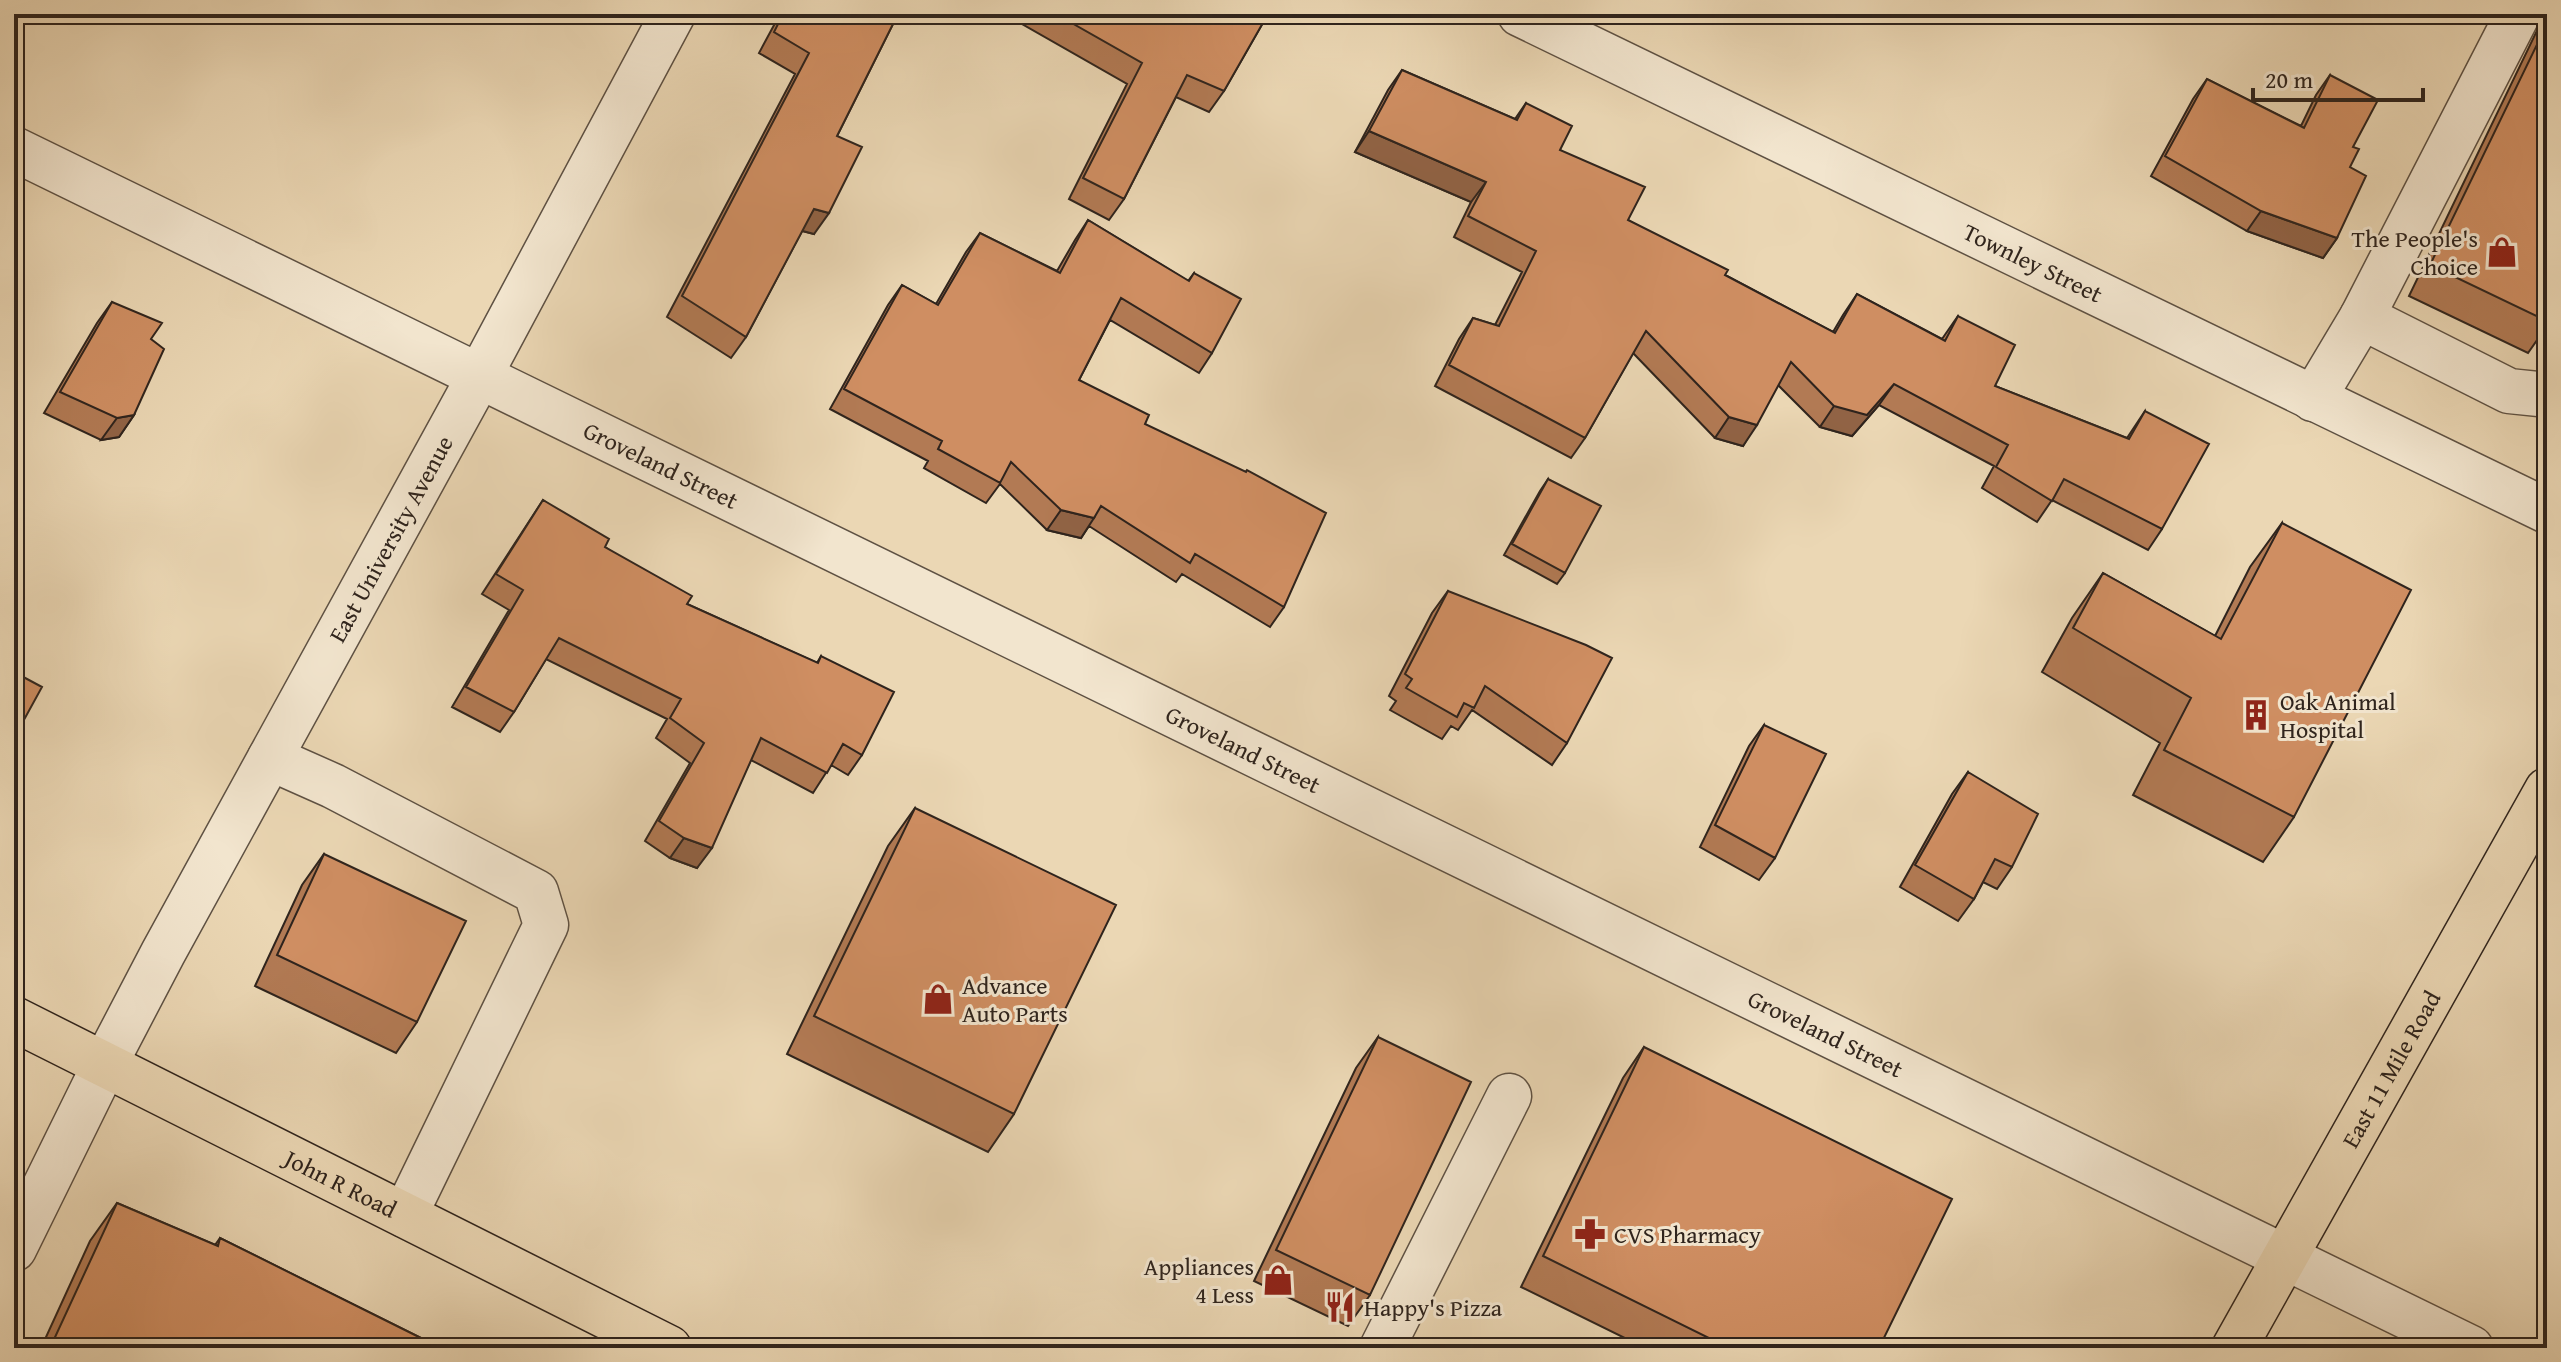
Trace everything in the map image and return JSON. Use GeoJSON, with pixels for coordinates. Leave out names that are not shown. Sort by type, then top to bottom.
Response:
{"type":"FeatureCollection","features":[{"type":"Feature","properties":{"kind":"main road","name":"East 11 Mile Road"},"geometry":{"type":"LineString","coordinates":[[2234,1348],[2547,790]]}},
{"type":"Feature","properties":{"kind":"main road","name":"John R Road"},"geometry":{"type":"LineString","coordinates":[[14,1019],[669,1348]]}},
{"type":"Feature","properties":{"kind":"street","name":"East University Avenue"},"geometry":{"type":"LineString","coordinates":[[14,1249],[105,1064],[673,14]]}},
{"type":"Feature","properties":{"kind":"street","name":"Townley Street"},"geometry":{"type":"LineString","coordinates":[[1520,14],[2547,511]]}},
{"type":"Feature","properties":{"kind":"street"},"geometry":{"type":"LineString","coordinates":[[2313,399],[2362,317],[2518,14]]}},
{"type":"Feature","properties":{"kind":"street","name":"Groveland Street"},"geometry":{"type":"LineString","coordinates":[[14,149],[2471,1348]]}},
{"type":"Feature","properties":{"kind":"street"},"geometry":{"type":"LineString","coordinates":[[2362,317],[2509,391],[2547,395]]}},
{"type":"Feature","properties":{"kind":"street"},"geometry":{"type":"LineString","coordinates":[[270,758],[333,786],[536,892],[546,925],[405,1215]]}},
{"type":"Feature","properties":{"kind":"street"},"geometry":{"type":"LineString","coordinates":[[1382,1348],[1509,1096]]}},
{"type":"Feature","properties":{"kind":"building"},"geometry":{"type":"Polygon","coordinates":[[[783,14],[898,14],[837,136],[862,147],[829,213],[814,209],[746,337],[682,296],[809,53],[774,32],[783,14]]]}},
{"type":"Feature","properties":{"kind":"building"},"geometry":{"type":"Polygon","coordinates":[[[1056,14],[1268,14],[1224,91],[1187,75],[1124,199],[1083,178],[1142,63],[1056,14]]]}},
{"type":"Feature","properties":{"kind":"building"},"geometry":{"type":"Polygon","coordinates":[[[2547,24],[2547,321],[2430,265],[2547,24]]]}},
{"type":"Feature","properties":{"kind":"building"},"geometry":{"type":"Polygon","coordinates":[[[1402,70],[1517,120],[1526,103],[1572,126],[1560,150],[1645,187],[1628,220],[1728,270],[1725,275],[1835,333],[1857,294],[1945,341],[1958,316],[2015,345],[1995,386],[2129,439],[2145,411],[2209,444],[2162,529],[2064,479],[2052,501],[1996,467],[2008,445],[1894,384],[1867,415],[1834,406],[1791,362],[1757,425],[1729,417],[1646,331],[1585,438],[1449,365],[1473,318],[1499,326],[1536,251],[1468,216],[1486,182],[1369,131],[1402,70]]]}},
{"type":"Feature","properties":{"kind":"building"},"geometry":{"type":"Polygon","coordinates":[[[2330,75],[2378,100],[2353,147],[2359,149],[2350,167],[2366,176],[2337,238],[2261,211],[2165,156],[2207,79],[2304,128],[2330,75]]]}},
{"type":"Feature","properties":{"kind":"building"},"geometry":{"type":"Polygon","coordinates":[[[1088,220],[1189,281],[1194,273],[1241,299],[1212,353],[1121,298],[1079,380],[1149,415],[1145,424],[1247,470],[1326,513],[1284,607],[1195,554],[1190,563],[1101,506],[1094,518],[1061,510],[1011,462],[1000,483],[938,449],[942,441],[844,389],[902,285],[938,305],[980,233],[1060,273],[1088,220]]]}},
{"type":"Feature","properties":{"kind":"building"},"geometry":{"type":"Polygon","coordinates":[[[112,302],[162,323],[151,339],[164,349],[134,415],[117,418],[60,392],[112,302]]]}},
{"type":"Feature","properties":{"kind":"building"},"geometry":{"type":"Polygon","coordinates":[[[1548,479],[1601,506],[1565,573],[1512,544],[1548,479]]]}},
{"type":"Feature","properties":{"kind":"building"},"geometry":{"type":"Polygon","coordinates":[[[543,500],[609,539],[605,547],[692,596],[687,604],[818,663],[821,656],[894,692],[862,755],[843,744],[827,773],[761,738],[712,848],[684,838],[659,821],[704,743],[670,718],[681,699],[559,638],[514,712],[466,687],[523,590],[496,574],[543,500]]]}},
{"type":"Feature","properties":{"kind":"building","name":"Oak Animal Hospital"},"geometry":{"type":"Polygon","coordinates":[[[2282,523],[2411,590],[2294,817],[2164,750],[2191,698],[2073,628],[2103,573],[2221,639],[2282,523]]]}},
{"type":"Feature","properties":{"kind":"building"},"geometry":{"type":"Polygon","coordinates":[[[1448,591],[1612,658],[1567,743],[1485,686],[1474,708],[1464,703],[1457,717],[1406,688],[1412,679],[1405,674],[1448,591]]]}},
{"type":"Feature","properties":{"kind":"building"},"geometry":{"type":"Polygon","coordinates":[[[14,672],[42,687],[14,738],[14,672]]]}},
{"type":"Feature","properties":{"kind":"building"},"geometry":{"type":"Polygon","coordinates":[[[1764,725],[1826,754],[1775,858],[1715,825],[1764,725]]]}},
{"type":"Feature","properties":{"kind":"building"},"geometry":{"type":"Polygon","coordinates":[[[1968,772],[2038,814],[2012,867],[1995,859],[1974,899],[1915,865],[1968,772]]]}},
{"type":"Feature","properties":{"kind":"building","name":"Advance Auto Parts"},"geometry":{"type":"Polygon","coordinates":[[[915,808],[1116,905],[1014,1114],[814,1016],[915,808]]]}},
{"type":"Feature","properties":{"kind":"building"},"geometry":{"type":"Polygon","coordinates":[[[324,854],[466,921],[417,1022],[277,955],[324,854]]]}},
{"type":"Feature","properties":{"kind":"building"},"geometry":{"type":"Polygon","coordinates":[[[1378,1037],[1471,1082],[1370,1295],[1276,1250],[1378,1037]]]}},
{"type":"Feature","properties":{"kind":"building","name":"CVS Pharmacy"},"geometry":{"type":"Polygon","coordinates":[[[1644,1047],[1952,1199],[1879,1348],[1729,1348],[1543,1256],[1644,1047]]]}},
{"type":"Feature","properties":{"kind":"building"},"geometry":{"type":"Polygon","coordinates":[[[117,1203],[218,1246],[220,1238],[441,1348],[50,1348],[117,1203]]]}},
{"type":"Feature","properties":{"kind":"place","name":"The People's Choice"},"geometry":{"type":"Point","coordinates":[2502,252]}},
{"type":"Feature","properties":{"kind":"place","name":"Oak Animal Hospital"},"geometry":{"type":"Point","coordinates":[2256,715]}},
{"type":"Feature","properties":{"kind":"place","name":"Advance Auto Parts"},"geometry":{"type":"Point","coordinates":[938,999]}},
{"type":"Feature","properties":{"kind":"place","name":"CVS Pharmacy"},"geometry":{"type":"Point","coordinates":[1590,1234]}},
{"type":"Feature","properties":{"kind":"place","name":"Appliances 4 Less"},"geometry":{"type":"Point","coordinates":[1278,1280]}},
{"type":"Feature","properties":{"kind":"place","name":"Happy's Pizza"},"geometry":{"type":"Point","coordinates":[1340,1307]}}]}
